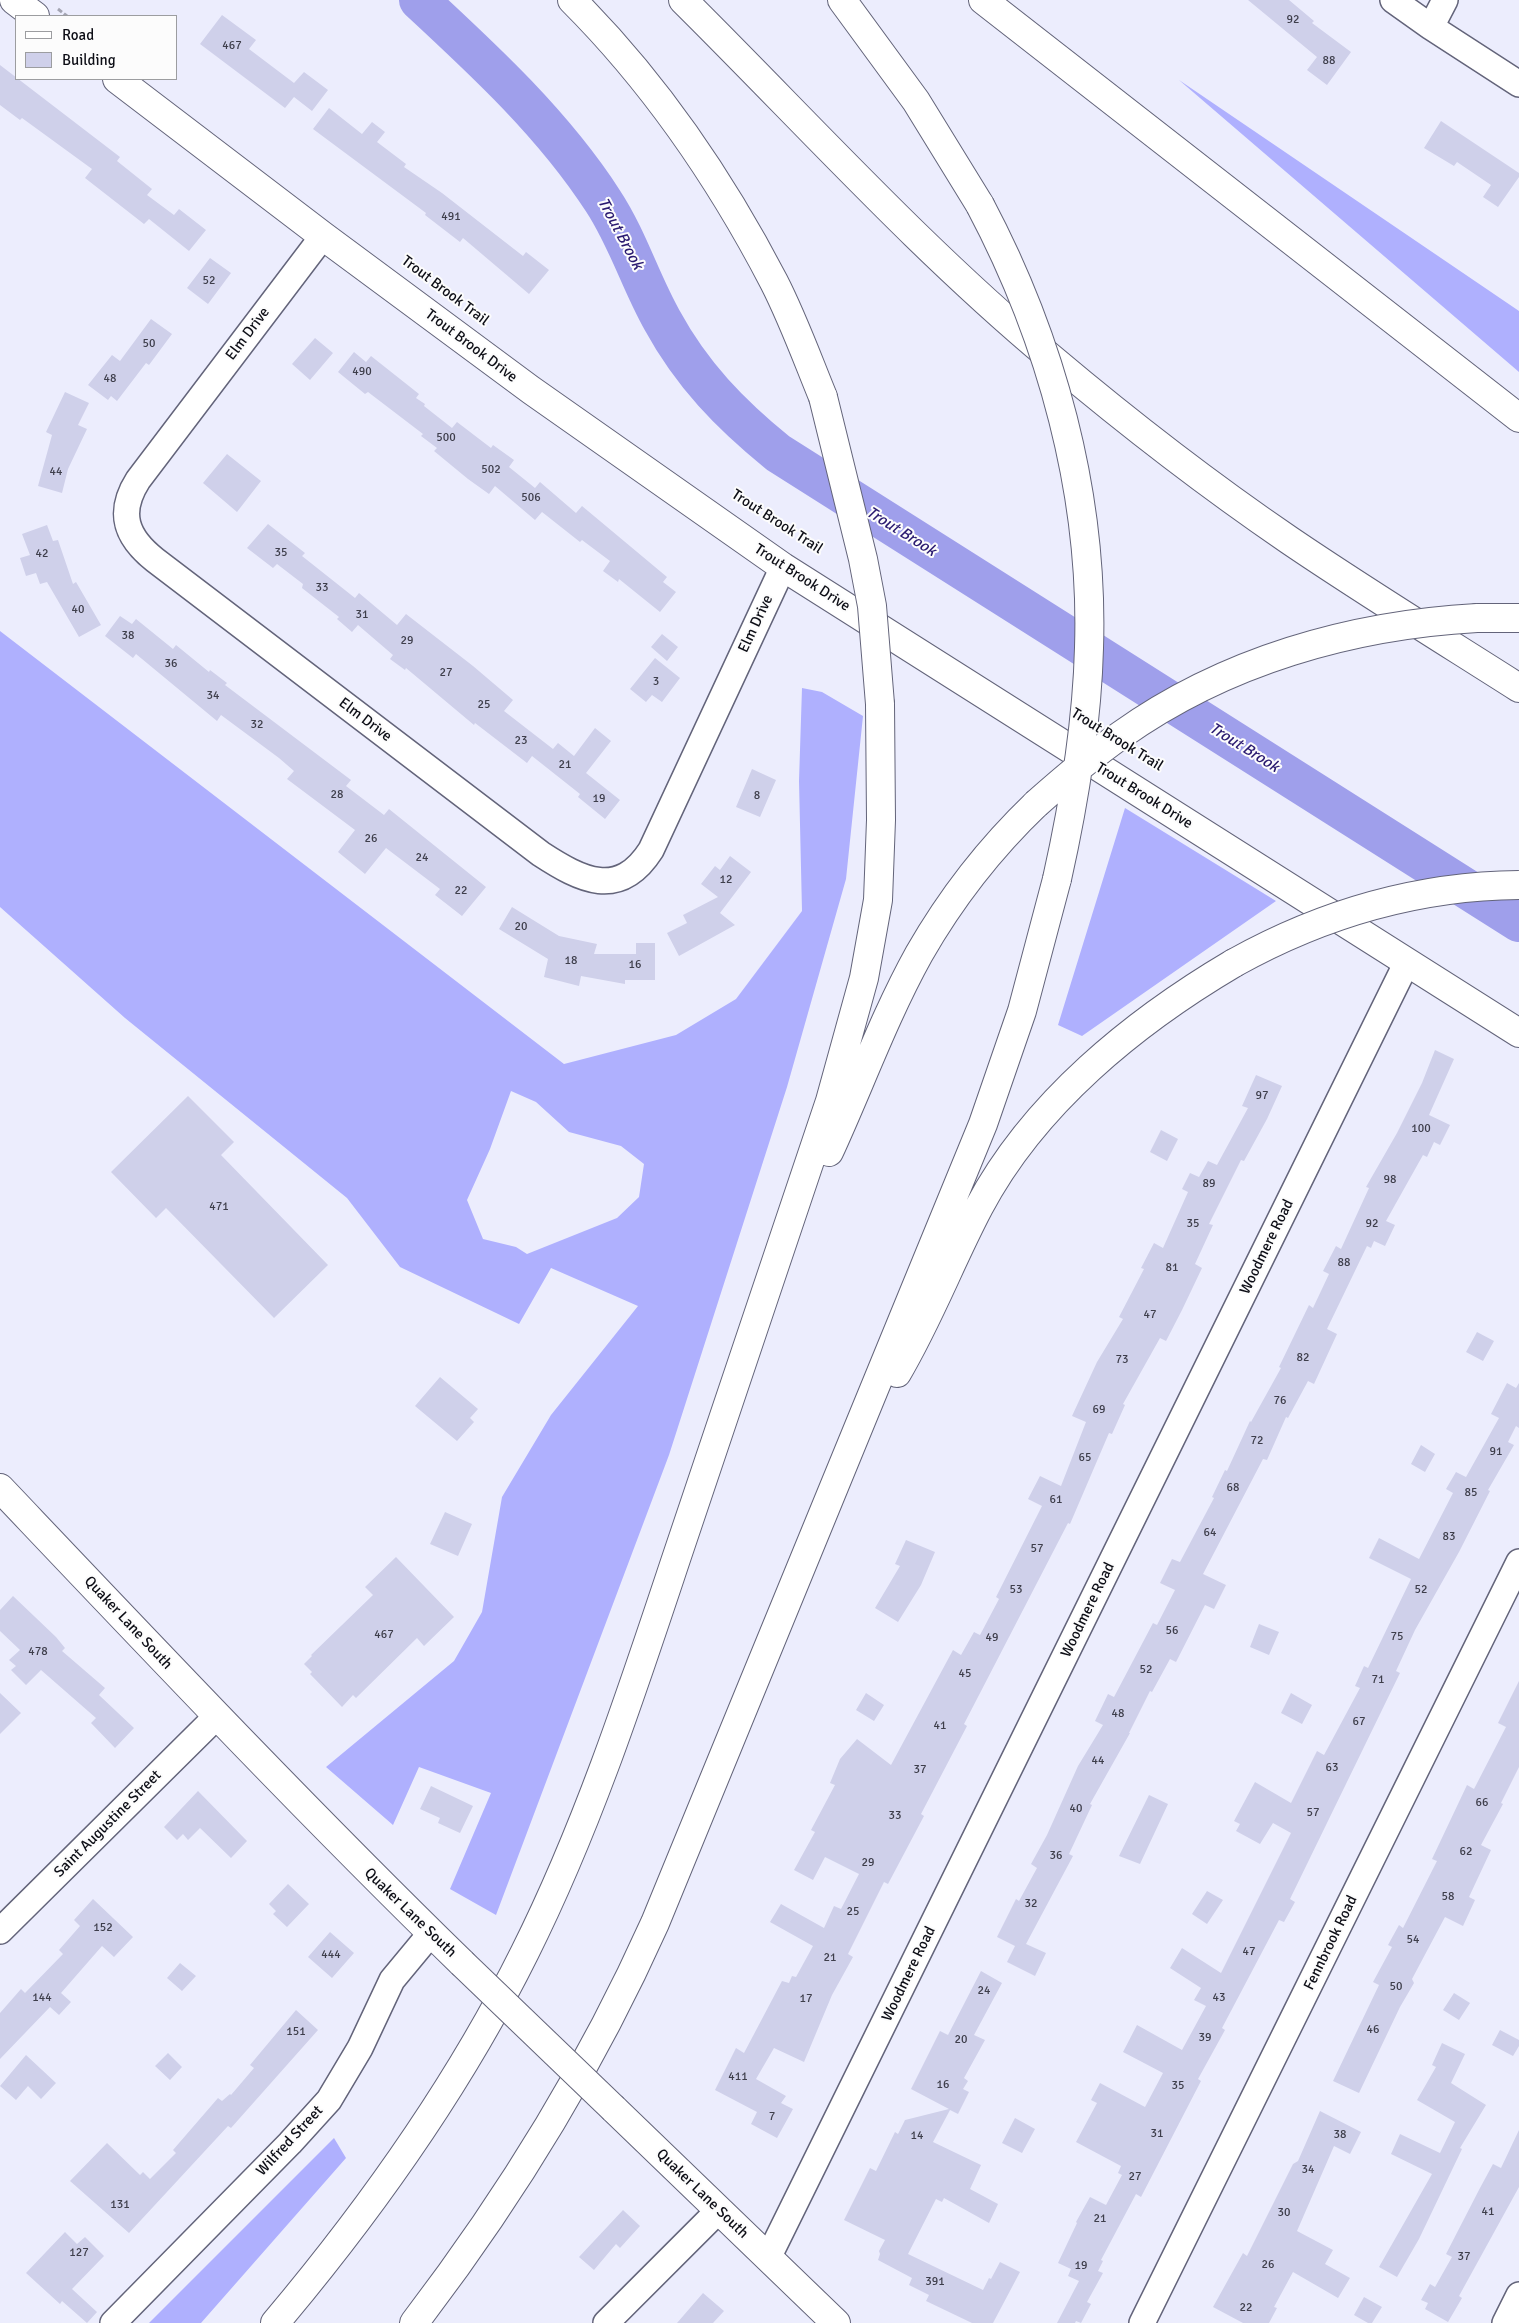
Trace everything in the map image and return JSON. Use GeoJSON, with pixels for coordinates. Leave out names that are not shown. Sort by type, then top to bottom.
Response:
{"type":"FeatureCollection","features":[{"type":"Feature","properties":{"kind":"main road"},"geometry":{"type":"LineString","coordinates":[[14,0],[34,15]]}},
{"type":"Feature","properties":{"kind":"main road"},"geometry":{"type":"LineString","coordinates":[[275,2323],[349,2230],[412,2144],[474,2045],[539,1923],[584,1818],[635,1682],[841,1064],[862,987],[878,900],[881,820],[880,704],[873,614],[863,559],[823,397],[798,333],[774,283],[712,176],[691,144],[631,63],[572,0]]}},
{"type":"Feature","properties":{"kind":"main road"},"geometry":{"type":"LineString","coordinates":[[682,0],[896,215],[989,304],[1048,356],[1169,452],[1289,540],[1519,688]]}},
{"type":"Feature","properties":{"kind":"main road"},"geometry":{"type":"LineString","coordinates":[[414,2323],[461,2260],[530,2158],[614,2012],[655,1923],[966,1167],[1004,1066],[1038,955],[1057,879],[1076,782],[1086,710],[1089,646],[1085,546],[1071,457],[1049,370],[1020,286],[980,204],[916,101],[842,0]]}},
{"type":"Feature","properties":{"kind":"main road"},"geometry":{"type":"LineString","coordinates":[[982,0],[1519,418]]}},
{"type":"Feature","properties":{"kind":"main road","name":"Trout Brook Drive"},"geometry":{"type":"LineString","coordinates":[[118,80],[323,236],[593,435],[783,566],[1519,1033]]}},
{"type":"Feature","properties":{"kind":"main road"},"geometry":{"type":"LineString","coordinates":[[776,1260],[813,1189],[886,1022],[919,955],[965,882],[1004,836],[1036,804],[1121,734],[1177,700],[1227,675],[1285,653],[1350,635],[1412,624],[1477,618],[1519,618]]}},
{"type":"Feature","properties":{"kind":"main road"},"geometry":{"type":"LineString","coordinates":[[857,1432],[913,1344],[980,1206],[1003,1168],[1028,1135],[1074,1085],[1126,1037],[1170,1004],[1234,963],[1272,943],[1313,925],[1380,903],[1442,890],[1519,885]]}},
{"type":"Feature","properties":{"kind":"main road","name":"Quaker Lane South"},"geometry":{"type":"LineString","coordinates":[[0,1488],[216,1717],[431,1933],[836,2323]]}},
{"type":"Feature","properties":{"kind":"street"},"geometry":{"type":"LineString","coordinates":[[1393,0],[1431,28],[1519,84]]}},
{"type":"Feature","properties":{"kind":"street"},"geometry":{"type":"LineString","coordinates":[[1431,28],[1445,0]]}},
{"type":"Feature","properties":{"kind":"street","name":"Elm Drive"},"geometry":{"type":"LineString","coordinates":[[323,236],[138,480],[127,504],[128,528],[136,542],[155,560],[541,854],[580,877],[598,881],[621,878],[642,863],[655,841],[783,566]]}},
{"type":"Feature","properties":{"kind":"street","name":"Woodmere Road"},"geometry":{"type":"LineString","coordinates":[[768,2258],[1407,962]]}},
{"type":"Feature","properties":{"kind":"street","name":"Fennbrook Road"},"geometry":{"type":"LineString","coordinates":[[1142,2323],[1519,1562]]}},
{"type":"Feature","properties":{"kind":"street","name":"Saint Augustine Street"},"geometry":{"type":"LineString","coordinates":[[0,1931],[216,1717]]}},
{"type":"Feature","properties":{"kind":"street","name":"Wilfred Street"},"geometry":{"type":"LineString","coordinates":[[113,2323],[290,2144],[329,2100],[360,2048],[392,1980],[431,1933]]}},
{"type":"Feature","properties":{"kind":"street"},"geometry":{"type":"LineString","coordinates":[[606,2323],[719,2210]]}},
{"type":"Feature","properties":{"kind":"street"},"geometry":{"type":"LineString","coordinates":[[1505,2323],[1519,2294]]}},
{"type":"Feature","properties":{"kind":"shaded area"},"geometry":{"type":"Polygon","coordinates":[[[1179,80],[1519,311],[1519,372],[1179,80]]]}},
{"type":"Feature","properties":{"kind":"shaded area"},"geometry":{"type":"Polygon","coordinates":[[[0,631],[564,1064],[676,1035],[736,999],[802,911],[799,781],[802,688],[822,692],[863,716],[846,879],[787,1087],[669,1455],[496,1915],[450,1889],[491,1793],[419,1767],[393,1825],[326,1767],[454,1661],[482,1612],[502,1497],[551,1415],[638,1306],[551,1268],[519,1324],[400,1267],[347,1198],[125,1018],[0,907],[0,631]],[[511,1091],[490,1149],[467,1200],[483,1239],[516,1247],[527,1254],[617,1218],[639,1197],[644,1164],[621,1146],[569,1132],[536,1102],[511,1091]]]}},
{"type":"Feature","properties":{"kind":"shaded area"},"geometry":{"type":"Polygon","coordinates":[[[1125,808],[1276,901],[1082,1036],[1058,1025],[1125,808]]]}},
{"type":"Feature","properties":{"kind":"shaded area"},"geometry":{"type":"Polygon","coordinates":[[[334,2138],[346,2158],[201,2323],[149,2323],[334,2138]]]}},
{"type":"Feature","properties":{"kind":"building"},"geometry":{"type":"Polygon","coordinates":[[[1248,0],[1289,0],[1314,21],[1312,23],[1351,52],[1327,85],[1307,70],[1317,57],[1248,0]]]}},
{"type":"Feature","properties":{"kind":"building"},"geometry":{"type":"Polygon","coordinates":[[[222,15],[256,40],[249,49],[294,83],[304,72],[328,90],[312,111],[294,97],[285,108],[200,44],[222,15]]]}},
{"type":"Feature","properties":{"kind":"building"},"geometry":{"type":"Polygon","coordinates":[[[0,65],[15,76],[15,80],[20,80],[120,157],[117,161],[152,189],[147,195],[174,215],[179,209],[206,230],[189,251],[149,219],[144,224],[85,178],[92,169],[22,118],[20,120],[0,105],[0,65]]]}},
{"type":"Feature","properties":{"kind":"building"},"geometry":{"type":"Polygon","coordinates":[[[329,108],[362,134],[372,122],[385,132],[377,142],[406,164],[404,167],[442,193],[523,256],[526,252],[549,270],[529,294],[463,238],[460,242],[425,215],[426,213],[313,129],[329,108]]]}},
{"type":"Feature","properties":{"kind":"building"},"geometry":{"type":"Polygon","coordinates":[[[1441,121],[1519,173],[1519,177],[1498,207],[1483,197],[1491,185],[1457,162],[1454,166],[1424,148],[1441,121]]]}},
{"type":"Feature","properties":{"kind":"building"},"geometry":{"type":"Polygon","coordinates":[[[210,258],[231,273],[208,304],[187,288],[210,258]]]}},
{"type":"Feature","properties":{"kind":"building"},"geometry":{"type":"Polygon","coordinates":[[[151,319],[172,334],[149,365],[146,363],[117,401],[111,396],[108,400],[88,385],[112,355],[120,361],[151,319]]]}},
{"type":"Feature","properties":{"kind":"building"},"geometry":{"type":"Polygon","coordinates":[[[315,338],[333,353],[310,380],[292,364],[315,338]]]}},
{"type":"Feature","properties":{"kind":"building"},"geometry":{"type":"Polygon","coordinates":[[[354,352],[366,362],[371,356],[419,394],[416,398],[452,428],[457,422],[491,448],[493,445],[514,460],[509,467],[535,488],[540,482],[576,513],[582,506],[667,577],[663,582],[676,592],[660,612],[619,579],[618,582],[603,571],[610,561],[582,540],[580,542],[542,512],[535,520],[495,486],[489,494],[468,479],[434,451],[437,448],[421,436],[423,434],[368,392],[365,394],[338,372],[354,352]]]}},
{"type":"Feature","properties":{"kind":"building"},"geometry":{"type":"Polygon","coordinates":[[[65,392],[89,403],[78,425],[87,429],[68,469],[62,493],[38,486],[52,435],[46,432],[65,392]]]}},
{"type":"Feature","properties":{"kind":"building"},"geometry":{"type":"Polygon","coordinates":[[[227,454],[261,481],[237,512],[203,483],[227,454]]]}},
{"type":"Feature","properties":{"kind":"building"},"geometry":{"type":"Polygon","coordinates":[[[268,524],[305,553],[302,556],[355,598],[359,593],[397,625],[406,614],[473,666],[513,700],[504,711],[553,749],[558,743],[574,756],[595,728],[611,741],[586,773],[620,800],[605,819],[578,797],[580,794],[532,756],[527,763],[475,723],[474,725],[406,668],[405,670],[390,659],[393,655],[358,625],[352,632],[337,619],[339,617],[302,588],[303,584],[277,564],[273,568],[247,548],[268,524]]]}},
{"type":"Feature","properties":{"kind":"building"},"geometry":{"type":"Polygon","coordinates":[[[47,525],[53,541],[58,540],[73,584],[76,582],[101,625],[79,637],[47,582],[40,584],[36,573],[26,576],[20,558],[30,555],[22,534],[47,525]]]}},
{"type":"Feature","properties":{"kind":"building"},"geometry":{"type":"Polygon","coordinates":[[[120,616],[132,624],[136,619],[173,649],[176,645],[209,672],[210,670],[227,683],[225,685],[351,780],[346,786],[384,815],[389,809],[486,887],[462,916],[435,895],[440,889],[386,848],[365,874],[338,852],[355,830],[287,779],[294,771],[221,715],[217,721],[136,654],[133,658],[105,636],[120,616]]]}},
{"type":"Feature","properties":{"kind":"building"},"geometry":{"type":"Polygon","coordinates":[[[662,634],[678,647],[667,661],[651,647],[662,634]]]}},
{"type":"Feature","properties":{"kind":"building"},"geometry":{"type":"Polygon","coordinates":[[[655,658],[680,678],[662,702],[652,695],[646,702],[630,689],[655,658]]]}},
{"type":"Feature","properties":{"kind":"building"},"geometry":{"type":"Polygon","coordinates":[[[752,769],[776,780],[760,817],[736,807],[752,769]]]}},
{"type":"Feature","properties":{"kind":"building"},"geometry":{"type":"Polygon","coordinates":[[[730,856],[751,872],[720,913],[735,925],[679,956],[667,933],[687,923],[683,915],[718,897],[701,884],[715,866],[720,870],[730,856]]]}},
{"type":"Feature","properties":{"kind":"building"},"geometry":{"type":"Polygon","coordinates":[[[512,907],[559,936],[597,944],[594,954],[636,954],[636,943],[655,943],[655,980],[625,980],[625,984],[581,976],[579,986],[544,977],[548,959],[499,929],[512,907]]]}},
{"type":"Feature","properties":{"kind":"building"},"geometry":{"type":"Polygon","coordinates":[[[1435,1050],[1454,1059],[1429,1115],[1450,1125],[1440,1145],[1434,1142],[1427,1157],[1423,1155],[1386,1221],[1395,1225],[1385,1246],[1374,1241],[1371,1248],[1367,1246],[1327,1329],[1337,1334],[1314,1384],[1308,1381],[1288,1418],[1286,1417],[1267,1460],[1263,1459],[1203,1574],[1226,1585],[1214,1609],[1205,1605],[1176,1662],[1170,1659],[1152,1692],[1150,1691],[1130,1733],[1090,1804],[1092,1805],[1069,1854],[1073,1856],[1026,1944],[1046,1953],[1035,1976],[1007,1962],[1015,1946],[997,1937],[1016,1899],[1019,1901],[1037,1868],[1031,1864],[1047,1835],[1078,1766],[1103,1725],[1095,1721],[1108,1694],[1114,1697],[1153,1623],[1157,1625],[1175,1590],[1160,1583],[1172,1559],[1180,1562],[1214,1498],[1212,1497],[1225,1470],[1227,1471],[1250,1421],[1281,1368],[1279,1367],[1309,1305],[1313,1308],[1329,1274],[1323,1271],[1336,1246],[1341,1249],[1369,1188],[1366,1187],[1397,1133],[1422,1083],[1435,1050]]]}},
{"type":"Feature","properties":{"kind":"building"},"geometry":{"type":"Polygon","coordinates":[[[1256,1075],[1282,1086],[1267,1119],[1244,1161],[1241,1160],[1209,1224],[1213,1225],[1195,1264],[1202,1268],[1182,1310],[1166,1341],[1160,1338],[1123,1404],[1125,1405],[1112,1434],[1109,1433],[1070,1524],[1068,1523],[964,1724],[967,1726],[921,1814],[924,1816],[888,1884],[884,1882],[848,1954],[853,1957],[832,1995],[804,2062],[774,2048],[756,2079],[786,2096],[781,2103],[793,2109],[777,2138],[751,2124],[757,2112],[715,2090],[736,2048],[744,2053],[782,1981],[789,1983],[792,1976],[796,1977],[813,1946],[770,1922],[781,1904],[824,1928],[834,1906],[841,1909],[859,1874],[825,1857],[813,1880],[794,1870],[815,1832],[811,1830],[835,1785],[830,1783],[840,1759],[857,1739],[891,1765],[953,1650],[961,1655],[974,1632],[980,1635],[999,1599],[996,1597],[1042,1506],[1028,1499],[1040,1476],[1061,1486],[1086,1422],[1072,1416],[1097,1362],[1123,1319],[1119,1317],[1144,1269],[1141,1268],[1154,1243],[1163,1248],[1188,1192],[1182,1189],[1190,1173],[1199,1177],[1208,1161],[1217,1165],[1248,1108],[1242,1106],[1256,1075]]]}},
{"type":"Feature","properties":{"kind":"building"},"geometry":{"type":"Polygon","coordinates":[[[188,1096],[234,1142],[221,1155],[328,1265],[274,1318],[166,1208],[156,1218],[111,1172],[188,1096]]]}},
{"type":"Feature","properties":{"kind":"building"},"geometry":{"type":"Polygon","coordinates":[[[1161,1130],[1178,1139],[1167,1161],[1150,1152],[1161,1130]]]}},
{"type":"Feature","properties":{"kind":"building"},"geometry":{"type":"Polygon","coordinates":[[[1477,1332],[1494,1341],[1483,1361],[1466,1352],[1477,1332]]]}},
{"type":"Feature","properties":{"kind":"building"},"geometry":{"type":"Polygon","coordinates":[[[440,1377],[478,1409],[470,1418],[474,1422],[457,1441],[415,1406],[440,1377]]]}},
{"type":"Feature","properties":{"kind":"building"},"geometry":{"type":"Polygon","coordinates":[[[1507,1383],[1516,1388],[1519,1383],[1519,1428],[1516,1426],[1508,1442],[1514,1445],[1488,1490],[1490,1491],[1459,1552],[1415,1630],[1396,1671],[1400,1673],[1290,1899],[1295,1902],[1284,1922],[1279,1920],[1222,2028],[1225,2030],[1198,2079],[1201,2081],[1141,2197],[1136,2194],[1101,2260],[1103,2261],[1098,2271],[1103,2273],[1087,2302],[1091,2304],[1081,2323],[1076,2321],[1075,2323],[1057,2323],[1079,2281],[1068,2276],[1071,2269],[1058,2263],[1076,2222],[1090,2197],[1106,2205],[1122,2175],[1118,2173],[1121,2166],[1076,2142],[1097,2103],[1091,2100],[1100,2083],[1145,2107],[1163,2073],[1123,2052],[1137,2025],[1182,2050],[1206,2006],[1194,2000],[1201,1988],[1170,1968],[1182,1948],[1221,1973],[1291,1833],[1273,1823],[1260,1844],[1236,1831],[1240,1824],[1234,1821],[1255,1782],[1291,1803],[1317,1751],[1324,1755],[1360,1688],[1355,1686],[1364,1666],[1368,1668],[1411,1579],[1369,1558],[1379,1538],[1419,1559],[1453,1493],[1446,1489],[1456,1472],[1466,1477],[1499,1418],[1491,1414],[1507,1383]]]}},
{"type":"Feature","properties":{"kind":"building"},"geometry":{"type":"Polygon","coordinates":[[[1421,1445],[1435,1454],[1425,1472],[1411,1464],[1421,1445]]]}},
{"type":"Feature","properties":{"kind":"building"},"geometry":{"type":"Polygon","coordinates":[[[445,1512],[472,1524],[458,1556],[430,1544],[445,1512]]]}},
{"type":"Feature","properties":{"kind":"building"},"geometry":{"type":"Polygon","coordinates":[[[906,1540],[935,1552],[921,1585],[898,1622],[875,1608],[900,1566],[895,1564],[906,1540]]]}},
{"type":"Feature","properties":{"kind":"building"},"geometry":{"type":"Polygon","coordinates":[[[396,1557],[454,1617],[424,1646],[417,1638],[356,1698],[353,1695],[342,1707],[310,1674],[312,1672],[304,1664],[373,1595],[365,1587],[396,1557]]]}},
{"type":"Feature","properties":{"kind":"building"},"geometry":{"type":"Polygon","coordinates":[[[13,1596],[56,1637],[65,1648],[62,1651],[105,1688],[99,1695],[134,1728],[115,1748],[91,1723],[96,1718],[41,1670],[26,1685],[11,1670],[16,1666],[9,1660],[20,1650],[0,1631],[0,1610],[13,1596]]]}},
{"type":"Feature","properties":{"kind":"building"},"geometry":{"type":"Polygon","coordinates":[[[1259,1624],[1279,1632],[1269,1655],[1250,1647],[1259,1624]]]}},
{"type":"Feature","properties":{"kind":"building"},"geometry":{"type":"Polygon","coordinates":[[[1519,1681],[1519,1767],[1501,1803],[1503,1804],[1481,1845],[1491,1850],[1469,1897],[1475,1900],[1463,1926],[1445,1917],[1412,1979],[1414,1983],[1400,2007],[1359,2093],[1333,2081],[1379,1985],[1373,1982],[1392,1947],[1388,1945],[1399,1925],[1403,1928],[1437,1861],[1432,1859],[1467,1785],[1474,1789],[1506,1727],[1498,1723],[1519,1681]]]}},
{"type":"Feature","properties":{"kind":"building"},"geometry":{"type":"Polygon","coordinates":[[[0,1693],[21,1713],[0,1734],[0,1693]]]}},
{"type":"Feature","properties":{"kind":"building"},"geometry":{"type":"Polygon","coordinates":[[[866,1693],[884,1705],[874,1721],[856,1710],[866,1693]]]}},
{"type":"Feature","properties":{"kind":"building"},"geometry":{"type":"Polygon","coordinates":[[[1291,1693],[1312,1705],[1302,1724],[1281,1713],[1291,1693]]]}},
{"type":"Feature","properties":{"kind":"building"},"geometry":{"type":"Polygon","coordinates":[[[431,1786],[473,1806],[460,1833],[438,1823],[440,1818],[420,1809],[431,1786]]]}},
{"type":"Feature","properties":{"kind":"building"},"geometry":{"type":"Polygon","coordinates":[[[198,1791],[247,1841],[231,1858],[200,1828],[188,1840],[183,1834],[177,1840],[164,1827],[198,1791]]]}},
{"type":"Feature","properties":{"kind":"building"},"geometry":{"type":"Polygon","coordinates":[[[1149,1795],[1168,1804],[1140,1864],[1119,1856],[1149,1795]]]}},
{"type":"Feature","properties":{"kind":"building"},"geometry":{"type":"Polygon","coordinates":[[[288,1884],[309,1904],[287,1927],[273,1914],[276,1911],[269,1904],[288,1884]]]}},
{"type":"Feature","properties":{"kind":"building"},"geometry":{"type":"Polygon","coordinates":[[[1207,1891],[1223,1900],[1207,1924],[1192,1914],[1207,1891]]]}},
{"type":"Feature","properties":{"kind":"building"},"geometry":{"type":"Polygon","coordinates":[[[93,1899],[133,1937],[114,1957],[102,1946],[61,1993],[71,2002],[59,2015],[50,2007],[0,2059],[0,2013],[21,1989],[25,1993],[63,1954],[59,1950],[80,1926],[74,1920],[93,1899]]]}},
{"type":"Feature","properties":{"kind":"building"},"geometry":{"type":"Polygon","coordinates":[[[330,1932],[354,1953],[332,1978],[308,1957],[330,1932]]]}},
{"type":"Feature","properties":{"kind":"building"},"geometry":{"type":"Polygon","coordinates":[[[180,1963],[196,1976],[182,1991],[167,1978],[180,1963]]]}},
{"type":"Feature","properties":{"kind":"building"},"geometry":{"type":"Polygon","coordinates":[[[981,1971],[1002,1983],[974,2035],[985,2040],[964,2078],[968,2081],[963,2089],[969,2092],[958,2114],[950,2110],[933,2142],[981,2165],[970,2189],[998,2204],[989,2223],[944,2198],[942,2202],[936,2199],[908,2254],[983,2290],[1000,2262],[1020,2272],[993,2323],[972,2323],[926,2301],[929,2295],[909,2285],[912,2278],[878,2260],[879,2251],[885,2240],[844,2220],[870,2168],[876,2171],[895,2132],[898,2134],[905,2120],[949,2109],[911,2089],[940,2031],[948,2035],[981,1971]]]}},
{"type":"Feature","properties":{"kind":"building"},"geometry":{"type":"Polygon","coordinates":[[[1454,1993],[1470,2003],[1459,2020],[1443,2010],[1454,1993]]]}},
{"type":"Feature","properties":{"kind":"building"},"geometry":{"type":"Polygon","coordinates":[[[296,2010],[318,2030],[231,2128],[228,2126],[129,2233],[70,2181],[107,2143],[140,2175],[143,2172],[150,2179],[176,2153],[173,2150],[218,2098],[222,2101],[231,2095],[254,2068],[250,2065],[296,2010]]]}},
{"type":"Feature","properties":{"kind":"building"},"geometry":{"type":"Polygon","coordinates":[[[1500,2030],[1519,2040],[1519,2046],[1513,2056],[1492,2045],[1500,2030]]]}},
{"type":"Feature","properties":{"kind":"building"},"geometry":{"type":"Polygon","coordinates":[[[1442,2043],[1465,2054],[1451,2083],[1486,2105],[1460,2148],[1462,2149],[1419,2239],[1397,2277],[1379,2267],[1432,2174],[1391,2154],[1400,2134],[1440,2153],[1455,2122],[1417,2100],[1436,2067],[1432,2065],[1442,2043]]]}},
{"type":"Feature","properties":{"kind":"building"},"geometry":{"type":"Polygon","coordinates":[[[168,2053],[182,2067],[170,2080],[155,2066],[168,2053]]]}},
{"type":"Feature","properties":{"kind":"building"},"geometry":{"type":"Polygon","coordinates":[[[26,2055],[56,2083],[41,2099],[28,2086],[16,2100],[0,2086],[26,2055]]]}},
{"type":"Feature","properties":{"kind":"building"},"geometry":{"type":"Polygon","coordinates":[[[1320,2111],[1361,2132],[1350,2154],[1334,2146],[1297,2231],[1333,2250],[1325,2264],[1350,2278],[1338,2298],[1293,2272],[1274,2307],[1277,2308],[1269,2323],[1243,2323],[1213,2307],[1243,2253],[1247,2256],[1293,2164],[1298,2161],[1320,2111]]]}},
{"type":"Feature","properties":{"kind":"building"},"geometry":{"type":"Polygon","coordinates":[[[1015,2118],[1035,2129],[1022,2153],[1002,2143],[1015,2118]]]}},
{"type":"Feature","properties":{"kind":"building"},"geometry":{"type":"Polygon","coordinates":[[[1519,2130],[1519,2187],[1459,2296],[1462,2298],[1448,2322],[1425,2309],[1428,2303],[1421,2300],[1430,2284],[1435,2287],[1452,2257],[1446,2254],[1480,2188],[1493,2164],[1501,2168],[1519,2130]]]}},
{"type":"Feature","properties":{"kind":"building"},"geometry":{"type":"Polygon","coordinates":[[[623,2210],[640,2226],[620,2248],[616,2244],[594,2270],[579,2257],[623,2210]]]}},
{"type":"Feature","properties":{"kind":"building"},"geometry":{"type":"Polygon","coordinates":[[[65,2232],[77,2244],[85,2237],[104,2256],[72,2289],[97,2312],[87,2323],[62,2301],[60,2304],[26,2273],[65,2232]]]}},
{"type":"Feature","properties":{"kind":"building"},"geometry":{"type":"Polygon","coordinates":[[[703,2293],[724,2311],[713,2323],[677,2323],[703,2293]]]}},
{"type":"Feature","properties":{"kind":"building"},"geometry":{"type":"Polygon","coordinates":[[[1364,2297],[1382,2307],[1372,2323],[1368,2323],[1354,2315],[1364,2297]]]}},
{"type":"Feature","properties":{"kind":"waterway","name":"Trout Brook"},"geometry":{"type":"LineString","coordinates":[[419,0],[493,70],[563,146],[612,215],[654,305],[686,358],[713,392],[760,438],[778,453],[1519,922]]}}]}
